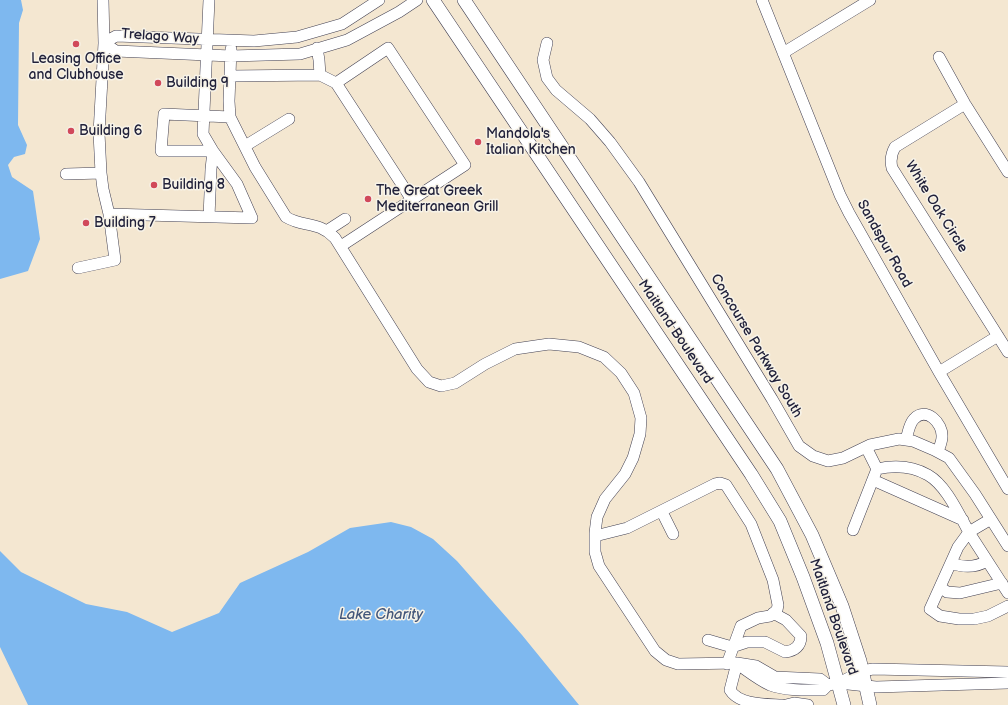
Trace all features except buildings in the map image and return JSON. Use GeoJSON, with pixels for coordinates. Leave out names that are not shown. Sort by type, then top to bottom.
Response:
{"type":"FeatureCollection","features":[{"type":"Feature","properties":{"kind":"main road","name":"Maitland Boulevard"},"geometry":{"type":"LineString","coordinates":[[433,0],[772,507],[780,521],[820,621],[834,684],[844,705]]}},
{"type":"Feature","properties":{"kind":"main road","name":"Maitland Boulevard"},"geometry":{"type":"LineString","coordinates":[[464,0],[777,469],[812,535],[842,606],[862,671],[870,705]]}},
{"type":"Feature","properties":{"kind":"street"},"geometry":{"type":"LineString","coordinates":[[78,268],[115,260],[109,214],[101,173],[99,133],[104,43],[102,0]]}},
{"type":"Feature","properties":{"kind":"street"},"geometry":{"type":"LineString","coordinates":[[109,214],[252,218],[237,184],[213,151],[203,134],[209,0]]}},
{"type":"Feature","properties":{"kind":"street","name":"Trelago Way"},"geometry":{"type":"LineString","coordinates":[[380,0],[342,24],[297,37],[254,41],[116,36],[104,43],[116,51],[231,56],[300,54],[347,40],[417,2],[417,0]]}},
{"type":"Feature","properties":{"kind":"street","name":"Sandspur Road"},"geometry":{"type":"LineString","coordinates":[[762,0],[843,201],[938,372],[1008,489]]}},
{"type":"Feature","properties":{"kind":"street"},"geometry":{"type":"LineString","coordinates":[[783,53],[870,0]]}},
{"type":"Feature","properties":{"kind":"street"},"geometry":{"type":"LineString","coordinates":[[232,40],[230,117],[255,166],[286,217],[293,221],[319,226],[328,230],[335,238],[417,369],[429,382],[441,386],[455,383],[485,364],[515,349],[549,344],[579,347],[604,357],[622,373],[634,393],[641,418],[640,434],[633,458],[625,474],[605,499],[597,517],[595,552],[599,566],[655,651],[666,660],[678,664],[732,664],[756,678],[772,685],[793,689],[823,690],[862,671],[873,669],[1008,672]]}},
{"type":"Feature","properties":{"kind":"street","name":"Concourse Parkway South"},"geometry":{"type":"LineString","coordinates":[[547,43],[543,60],[548,78],[556,90],[595,125],[610,142],[639,182],[772,399],[799,446],[813,456],[828,461],[843,458],[866,447],[899,438],[913,441],[938,452],[948,458],[976,494],[1008,546]]}},
{"type":"Feature","properties":{"kind":"street"},"geometry":{"type":"LineString","coordinates":[[317,48],[320,75]]}},
{"type":"Feature","properties":{"kind":"street"},"geometry":{"type":"LineString","coordinates":[[336,83],[388,48],[465,165],[341,246]]}},
{"type":"Feature","properties":{"kind":"street"},"geometry":{"type":"LineString","coordinates":[[939,57],[965,104],[1008,172]]}},
{"type":"Feature","properties":{"kind":"street"},"geometry":{"type":"LineString","coordinates":[[230,76],[320,75],[336,83],[412,200]]}},
{"type":"Feature","properties":{"kind":"street","name":"White Oak Circle"},"geometry":{"type":"LineString","coordinates":[[965,104],[895,147],[890,161],[892,168],[1008,352]]}},
{"type":"Feature","properties":{"kind":"street"},"geometry":{"type":"LineString","coordinates":[[213,151],[161,151],[164,114],[230,117]]}},
{"type":"Feature","properties":{"kind":"street"},"geometry":{"type":"LineString","coordinates":[[245,146],[289,119]]}},
{"type":"Feature","properties":{"kind":"street"},"geometry":{"type":"LineString","coordinates":[[209,217],[213,151]]}},
{"type":"Feature","properties":{"kind":"street"},"geometry":{"type":"LineString","coordinates":[[66,174],[101,173]]}},
{"type":"Feature","properties":{"kind":"street"},"geometry":{"type":"LineString","coordinates":[[328,230],[345,219]]}},
{"type":"Feature","properties":{"kind":"street"},"geometry":{"type":"LineString","coordinates":[[938,372],[998,336]]}},
{"type":"Feature","properties":{"kind":"street"},"geometry":{"type":"LineString","coordinates":[[906,440],[910,424],[914,418],[921,415],[927,415],[941,426],[943,438],[938,452]]}},
{"type":"Feature","properties":{"kind":"street"},"geometry":{"type":"LineString","coordinates":[[853,530],[877,469],[866,447]]}},
{"type":"Feature","properties":{"kind":"street"},"geometry":{"type":"LineString","coordinates":[[877,469],[891,466],[911,468],[928,475],[941,487],[951,499],[962,520],[1008,593]]}},
{"type":"Feature","properties":{"kind":"street"},"geometry":{"type":"LineString","coordinates":[[873,480],[962,520]]}},
{"type":"Feature","properties":{"kind":"street"},"geometry":{"type":"LineString","coordinates":[[595,536],[627,528],[662,512],[715,484],[720,483],[726,485],[752,524],[773,580],[778,598],[777,610],[770,616],[758,618],[741,626],[732,647],[730,690],[739,700],[782,705]]}},
{"type":"Feature","properties":{"kind":"street"},"geometry":{"type":"LineString","coordinates":[[662,512],[673,534]]}},
{"type":"Feature","properties":{"kind":"street"},"geometry":{"type":"LineString","coordinates":[[991,519],[970,532],[958,547],[930,610],[940,616],[958,619],[974,619],[988,616],[1008,606]]}},
{"type":"Feature","properties":{"kind":"street"},"geometry":{"type":"LineString","coordinates":[[951,563],[969,567],[980,565],[988,561]]}},
{"type":"Feature","properties":{"kind":"street"},"geometry":{"type":"LineString","coordinates":[[940,587],[947,592],[960,592],[1002,583]]}},
{"type":"Feature","properties":{"kind":"street"},"geometry":{"type":"LineString","coordinates":[[708,640],[732,647],[747,642],[765,642],[785,652],[790,652],[798,646],[801,641],[801,636],[786,620],[773,613]]}},
{"type":"Feature","properties":{"kind":"street"},"geometry":{"type":"LineString","coordinates":[[834,684],[866,686],[1008,683]]}},
{"type":"Feature","properties":{"kind":"street"},"geometry":{"type":"LineString","coordinates":[[786,705],[794,703],[808,705]]}},
{"type":"Feature","properties":{"kind":"water"},"geometry":{"type":"Polygon","coordinates":[[[0,0],[21,0],[23,10],[19,23],[18,125],[27,145],[25,154],[14,157],[8,165],[12,177],[33,191],[40,239],[28,271],[0,279],[0,0]]]}},
{"type":"Feature","properties":{"kind":"water","name":"Lake Charity"},"geometry":{"type":"Polygon","coordinates":[[[391,522],[411,527],[433,539],[457,561],[522,635],[579,705],[28,705],[0,647],[0,551],[21,572],[86,604],[127,612],[172,632],[219,613],[240,583],[308,552],[350,528],[391,522]]]}},
{"type":"Feature","properties":{"kind":"place","name":"Leasing Office and Clubhouse"},"geometry":{"type":"Point","coordinates":[76,44]}},
{"type":"Feature","properties":{"kind":"place","name":"Building 9"},"geometry":{"type":"Point","coordinates":[158,83]}},
{"type":"Feature","properties":{"kind":"place","name":"Building 6"},"geometry":{"type":"Point","coordinates":[71,131]}},
{"type":"Feature","properties":{"kind":"place","name":"Mandola's Italian Kitchen"},"geometry":{"type":"Point","coordinates":[478,142]}},
{"type":"Feature","properties":{"kind":"place","name":"Building 8"},"geometry":{"type":"Point","coordinates":[154,185]}},
{"type":"Feature","properties":{"kind":"place","name":"The Great Greek Mediterranean Grill"},"geometry":{"type":"Point","coordinates":[368,199]}},
{"type":"Feature","properties":{"kind":"place","name":"Building 7"},"geometry":{"type":"Point","coordinates":[86,223]}}]}
